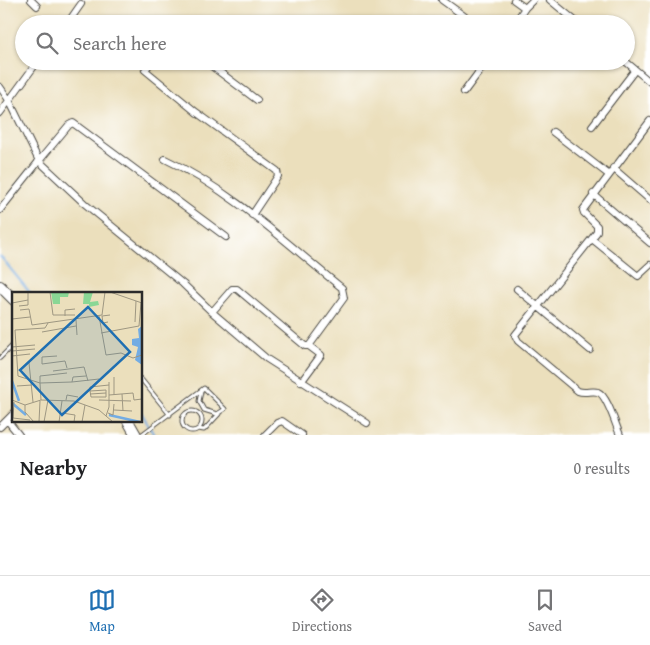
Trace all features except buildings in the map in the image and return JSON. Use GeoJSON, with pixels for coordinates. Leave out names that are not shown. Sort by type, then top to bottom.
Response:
{"type":"FeatureCollection","features":[{"type":"Feature","properties":{"kind":"main road"},"geometry":{"type":"LineString","coordinates":[[1,289],[12,298]]}},
{"type":"Feature","properties":{"kind":"main road"},"geometry":{"type":"LineString","coordinates":[[129,422],[140,434]]}},
{"type":"Feature","properties":{"kind":"street"},"geometry":{"type":"LineString","coordinates":[[30,0],[37,6]]}},
{"type":"Feature","properties":{"kind":"street"},"geometry":{"type":"LineString","coordinates":[[442,0],[463,15]]}},
{"type":"Feature","properties":{"kind":"street"},"geometry":{"type":"LineString","coordinates":[[514,0],[525,8]]}},
{"type":"Feature","properties":{"kind":"street"},"geometry":{"type":"LineString","coordinates":[[520,15],[533,0]]}},
{"type":"Feature","properties":{"kind":"street"},"geometry":{"type":"LineString","coordinates":[[550,0],[568,15]]}},
{"type":"Feature","properties":{"kind":"street"},"geometry":{"type":"LineString","coordinates":[[73,15],[81,4]]}},
{"type":"Feature","properties":{"kind":"street"},"geometry":{"type":"LineString","coordinates":[[0,113],[31,70]]}},
{"type":"Feature","properties":{"kind":"street"},"geometry":{"type":"LineString","coordinates":[[145,70],[196,112],[277,170],[278,176],[252,215]]}},
{"type":"Feature","properties":{"kind":"street"},"geometry":{"type":"LineString","coordinates":[[216,70],[256,100]]}},
{"type":"Feature","properties":{"kind":"street"},"geometry":{"type":"LineString","coordinates":[[464,92],[480,70]]}},
{"type":"Feature","properties":{"kind":"street"},"geometry":{"type":"LineString","coordinates":[[592,126],[635,70],[650,82]]}},
{"type":"Feature","properties":{"kind":"street"},"geometry":{"type":"LineString","coordinates":[[0,87],[9,100],[39,161],[85,204],[183,284],[260,354],[367,423]]}},
{"type":"Feature","properties":{"kind":"street"},"geometry":{"type":"LineString","coordinates":[[620,435],[605,399],[600,392],[578,391],[518,342],[515,335],[597,232],[597,226],[583,212],[608,174],[650,122]]}},
{"type":"Feature","properties":{"kind":"street"},"geometry":{"type":"LineString","coordinates":[[0,210],[69,125],[73,123],[226,237]]}},
{"type":"Feature","properties":{"kind":"street"},"geometry":{"type":"LineString","coordinates":[[553,132],[608,174]]}},
{"type":"Feature","properties":{"kind":"street"},"geometry":{"type":"LineString","coordinates":[[165,159],[195,173],[252,215],[344,292],[344,298],[309,346]]}},
{"type":"Feature","properties":{"kind":"street"},"geometry":{"type":"LineString","coordinates":[[613,168],[650,200]]}},
{"type":"Feature","properties":{"kind":"street"},"geometry":{"type":"LineString","coordinates":[[594,194],[650,243]]}},
{"type":"Feature","properties":{"kind":"street"},"geometry":{"type":"LineString","coordinates":[[592,239],[638,276],[650,265]]}},
{"type":"Feature","properties":{"kind":"street"},"geometry":{"type":"LineString","coordinates":[[212,312],[232,289],[237,289],[305,346],[309,346],[321,354],[301,382]]}},
{"type":"Feature","properties":{"kind":"street"},"geometry":{"type":"LineString","coordinates":[[517,289],[590,350]]}},
{"type":"Feature","properties":{"kind":"street"},"geometry":{"type":"LineString","coordinates":[[0,427],[12,415]]}},
{"type":"Feature","properties":{"kind":"street"},"geometry":{"type":"LineString","coordinates":[[7,420],[19,435]]}},
{"type":"Feature","properties":{"kind":"street"},"geometry":{"type":"LineString","coordinates":[[265,435],[282,421],[302,435]]}},
{"type":"Feature","properties":{"kind":"lane"},"geometry":{"type":"LineString","coordinates":[[0,358],[12,346]]}},
{"type":"Feature","properties":{"kind":"lane"},"geometry":{"type":"LineString","coordinates":[[142,379],[170,415]]}},
{"type":"Feature","properties":{"kind":"lane"},"geometry":{"type":"LineString","coordinates":[[140,434],[170,415],[204,388],[225,409],[204,430],[188,430],[183,426],[183,416],[188,412]]}},
{"type":"Feature","properties":{"kind":"lane"},"geometry":{"type":"LineString","coordinates":[[201,392],[199,401],[204,410],[212,414],[221,412]]}},
{"type":"Feature","properties":{"kind":"lane"},"geometry":{"type":"LineString","coordinates":[[198,429],[201,424],[200,415],[204,410]]}},
{"type":"Feature","properties":{"kind":"lane"},"geometry":{"type":"LineString","coordinates":[[174,412],[194,412],[200,415]]}},
{"type":"Feature","properties":{"kind":"waterway"},"geometry":{"type":"LineString","coordinates":[[0,256],[29,292]]}},
{"type":"Feature","properties":{"kind":"waterway"},"geometry":{"type":"LineString","coordinates":[[142,414],[154,435]]}}]}
